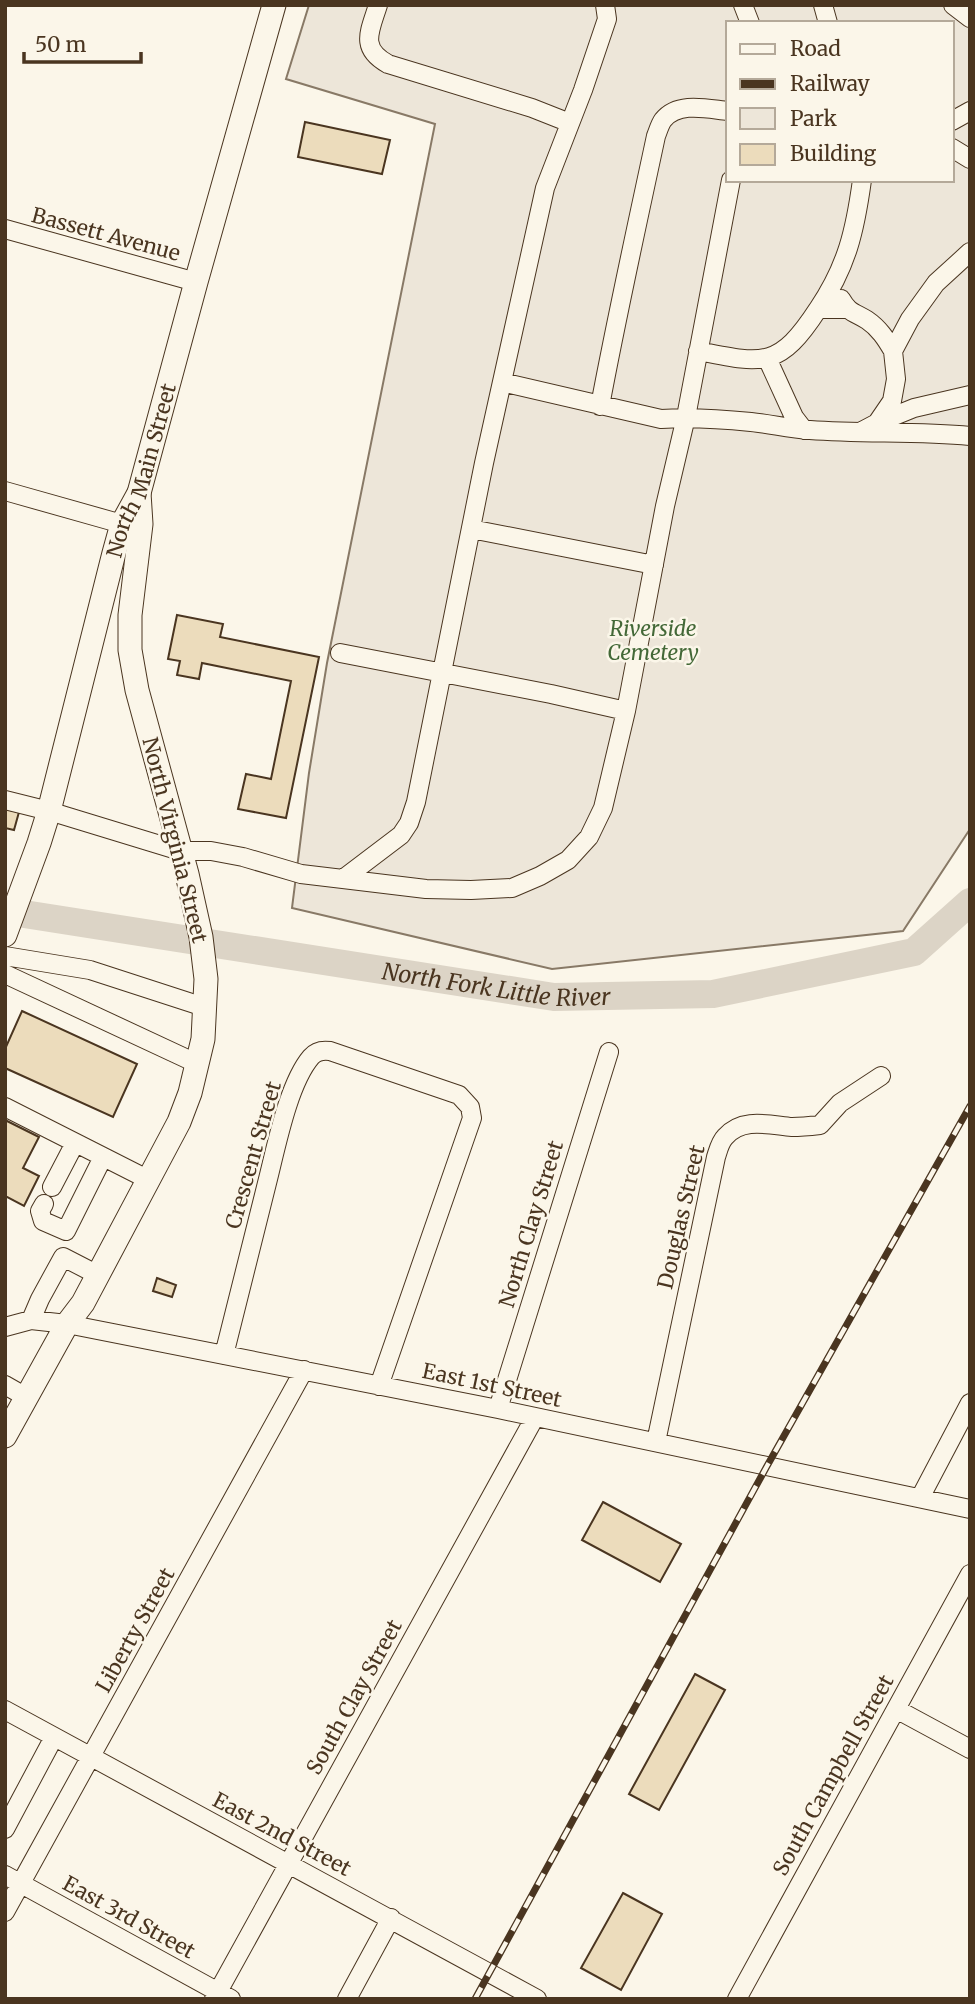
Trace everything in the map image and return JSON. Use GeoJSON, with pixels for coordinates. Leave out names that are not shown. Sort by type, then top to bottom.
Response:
{"type":"FeatureCollection","features":[{"type":"Feature","properties":{"kind":"main road","name":"North Main Street"},"geometry":{"type":"LineString","coordinates":[[5,935],[26,881],[48,811],[122,524],[139,493],[274,5]]}},
{"type":"Feature","properties":{"kind":"main road","name":"North Virginia Street"},"geometry":{"type":"LineString","coordinates":[[5,1436],[67,1324],[83,1303],[179,1122],[190,1093],[203,1039],[206,979],[201,937],[187,874],[137,690],[130,650],[130,615],[141,524],[139,493]]}},
{"type":"Feature","properties":{"kind":"street"},"geometry":{"type":"LineString","coordinates":[[378,5],[369,34],[369,47],[377,58],[388,64],[532,108],[570,123]]}},
{"type":"Feature","properties":{"kind":"street"},"geometry":{"type":"LineString","coordinates":[[343,879],[401,835],[409,823],[416,802],[471,528],[545,188],[607,19],[605,5]]}},
{"type":"Feature","properties":{"kind":"street"},"geometry":{"type":"LineString","coordinates":[[953,5],[970,18]]}},
{"type":"Feature","properties":{"kind":"street"},"geometry":{"type":"LineString","coordinates":[[600,405],[656,136],[663,120],[675,111],[702,108],[726,111]]}},
{"type":"Feature","properties":{"kind":"street"},"geometry":{"type":"LineString","coordinates":[[954,120],[970,111]]}},
{"type":"Feature","properties":{"kind":"street"},"geometry":{"type":"LineString","coordinates":[[954,149],[970,159]]}},
{"type":"Feature","properties":{"kind":"street"},"geometry":{"type":"LineString","coordinates":[[5,800],[180,851],[211,851],[243,857],[301,874],[426,889],[512,888],[568,860],[589,837],[603,808],[626,711],[686,417],[731,182]]}},
{"type":"Feature","properties":{"kind":"street"},"geometry":{"type":"LineString","coordinates":[[698,351],[759,360],[777,356],[794,341],[834,287],[847,256],[857,217],[862,182]]}},
{"type":"Feature","properties":{"kind":"street","name":"Bassett Avenue"},"geometry":{"type":"LineString","coordinates":[[5,229],[196,282]]}},
{"type":"Feature","properties":{"kind":"street"},"geometry":{"type":"LineString","coordinates":[[893,351],[910,319],[936,283],[970,252]]}},
{"type":"Feature","properties":{"kind":"street"},"geometry":{"type":"LineString","coordinates":[[834,287],[847,309]]}},
{"type":"Feature","properties":{"kind":"street"},"geometry":{"type":"LineString","coordinates":[[818,309],[847,309],[869,321],[884,334],[893,351],[896,379],[892,401],[877,423]]}},
{"type":"Feature","properties":{"kind":"street"},"geometry":{"type":"LineString","coordinates":[[767,359],[794,417],[804,430]]}},
{"type":"Feature","properties":{"kind":"street"},"geometry":{"type":"LineString","coordinates":[[896,379],[914,408],[932,427],[943,433]]}},
{"type":"Feature","properties":{"kind":"street"},"geometry":{"type":"LineString","coordinates":[[502,382],[661,419],[686,417],[753,422],[804,430],[970,436]]}},
{"type":"Feature","properties":{"kind":"street"},"geometry":{"type":"LineString","coordinates":[[860,432],[914,408],[970,394]]}},
{"type":"Feature","properties":{"kind":"street"},"geometry":{"type":"LineString","coordinates":[[5,491],[122,524]]}},
{"type":"Feature","properties":{"kind":"street"},"geometry":{"type":"LineString","coordinates":[[471,528],[654,565]]}},
{"type":"Feature","properties":{"kind":"street"},"geometry":{"type":"LineString","coordinates":[[340,653],[626,711]]}},
{"type":"Feature","properties":{"kind":"street"},"geometry":{"type":"LineString","coordinates":[[5,957],[90,970],[204,1007]]}},
{"type":"Feature","properties":{"kind":"street"},"geometry":{"type":"LineString","coordinates":[[5,974],[198,1064]]}},
{"type":"Feature","properties":{"kind":"street","name":"Crescent Street"},"geometry":{"type":"LineString","coordinates":[[224,1355],[280,1131],[297,1080],[311,1056],[325,1050],[459,1095],[470,1107],[472,1118],[379,1385]]}},
{"type":"Feature","properties":{"kind":"street","name":"North Clay Street"},"geometry":{"type":"LineString","coordinates":[[498,1409],[608,1052]]}},
{"type":"Feature","properties":{"kind":"street","name":"Douglas Street"},"geometry":{"type":"LineString","coordinates":[[656,1442],[716,1157],[723,1139],[734,1129],[764,1122],[792,1127],[820,1125],[840,1102],[881,1076]]}},
{"type":"Feature","properties":{"kind":"street"},"geometry":{"type":"LineString","coordinates":[[5,1107],[149,1180]]}},
{"type":"Feature","properties":{"kind":"street"},"geometry":{"type":"LineString","coordinates":[[52,1187],[75,1143]]}},
{"type":"Feature","properties":{"kind":"street"},"geometry":{"type":"LineString","coordinates":[[44,1204],[40,1211],[43,1222],[66,1231],[103,1157]]}},
{"type":"Feature","properties":{"kind":"street"},"geometry":{"type":"LineString","coordinates":[[31,1320],[63,1257],[98,1275]]}},
{"type":"Feature","properties":{"kind":"street","name":"East 1st Street"},"geometry":{"type":"LineString","coordinates":[[5,1327],[31,1320],[67,1324],[498,1409],[970,1509]]}},
{"type":"Feature","properties":{"kind":"street","name":"Liberty Street"},"geometry":{"type":"LineString","coordinates":[[5,1912],[13,1880],[91,1757],[304,1370]]}},
{"type":"Feature","properties":{"kind":"street"},"geometry":{"type":"LineString","coordinates":[[5,1385],[26,1397]]}},
{"type":"Feature","properties":{"kind":"street"},"geometry":{"type":"LineString","coordinates":[[920,1498],[970,1403]]}},
{"type":"Feature","properties":{"kind":"street","name":"South Clay Street"},"geometry":{"type":"LineString","coordinates":[[221,1996],[288,1864],[535,1417]]}},
{"type":"Feature","properties":{"kind":"street","name":"South Campbell Street"},"geometry":{"type":"LineString","coordinates":[[737,1999],[970,1574]]}},
{"type":"Feature","properties":{"kind":"street"},"geometry":{"type":"LineString","coordinates":[[896,1709],[970,1749]]}},
{"type":"Feature","properties":{"kind":"street","name":"East 2nd Street"},"geometry":{"type":"LineString","coordinates":[[5,1710],[537,1999]]}},
{"type":"Feature","properties":{"kind":"street"},"geometry":{"type":"LineString","coordinates":[[5,1829],[54,1737]]}},
{"type":"Feature","properties":{"kind":"street","name":"East 3rd Street"},"geometry":{"type":"LineString","coordinates":[[13,1880],[221,1996]]}},
{"type":"Feature","properties":{"kind":"street"},"geometry":{"type":"LineString","coordinates":[[347,1999],[391,1918]]}},
{"type":"Feature","properties":{"kind":"green space","name":"Riverside Cemetery"},"geometry":{"type":"Polygon","coordinates":[[[309,5],[970,5],[970,829],[903,931],[552,969],[292,908],[309,773],[327,663],[435,124],[286,79],[309,5]]]}},
{"type":"Feature","properties":{"kind":"building"},"geometry":{"type":"Polygon","coordinates":[[[305,122],[390,140],[382,174],[298,157],[305,122]]]}},
{"type":"Feature","properties":{"kind":"building"},"geometry":{"type":"Polygon","coordinates":[[[177,615],[223,624],[220,637],[319,657],[286,818],[238,809],[246,774],[271,779],[291,681],[202,663],[199,679],[177,675],[180,661],[168,659],[177,615]]]}},
{"type":"Feature","properties":{"kind":"building"},"geometry":{"type":"Polygon","coordinates":[[[5,809],[19,812],[14,830],[5,828],[5,809]]]}},
{"type":"Feature","properties":{"kind":"building"},"geometry":{"type":"Polygon","coordinates":[[[22,1011],[137,1064],[113,1117],[5,1068],[5,1049],[22,1011]]]}},
{"type":"Feature","properties":{"kind":"building"},"geometry":{"type":"Polygon","coordinates":[[[5,1120],[39,1137],[23,1168],[39,1176],[24,1206],[5,1196],[5,1120]]]}},
{"type":"Feature","properties":{"kind":"building"},"geometry":{"type":"Polygon","coordinates":[[[157,1278],[176,1285],[172,1297],[153,1291],[157,1278]]]}},
{"type":"Feature","properties":{"kind":"building"},"geometry":{"type":"Polygon","coordinates":[[[603,1502],[681,1544],[660,1582],[582,1540],[603,1502]]]}},
{"type":"Feature","properties":{"kind":"building"},"geometry":{"type":"Polygon","coordinates":[[[695,1674],[725,1690],[659,1810],[629,1794],[695,1674]]]}},
{"type":"Feature","properties":{"kind":"building"},"geometry":{"type":"Polygon","coordinates":[[[623,1893],[662,1914],[621,1990],[581,1968],[623,1893]]]}},
{"type":"Feature","properties":{"kind":"waterway","name":"North Fork Little River"},"geometry":{"type":"LineString","coordinates":[[5,911],[554,997],[713,994],[914,952],[970,902]]}},
{"type":"Feature","properties":{"kind":"railway"},"geometry":{"type":"LineString","coordinates":[[475,1999],[767,1466],[970,1106]]}}]}
